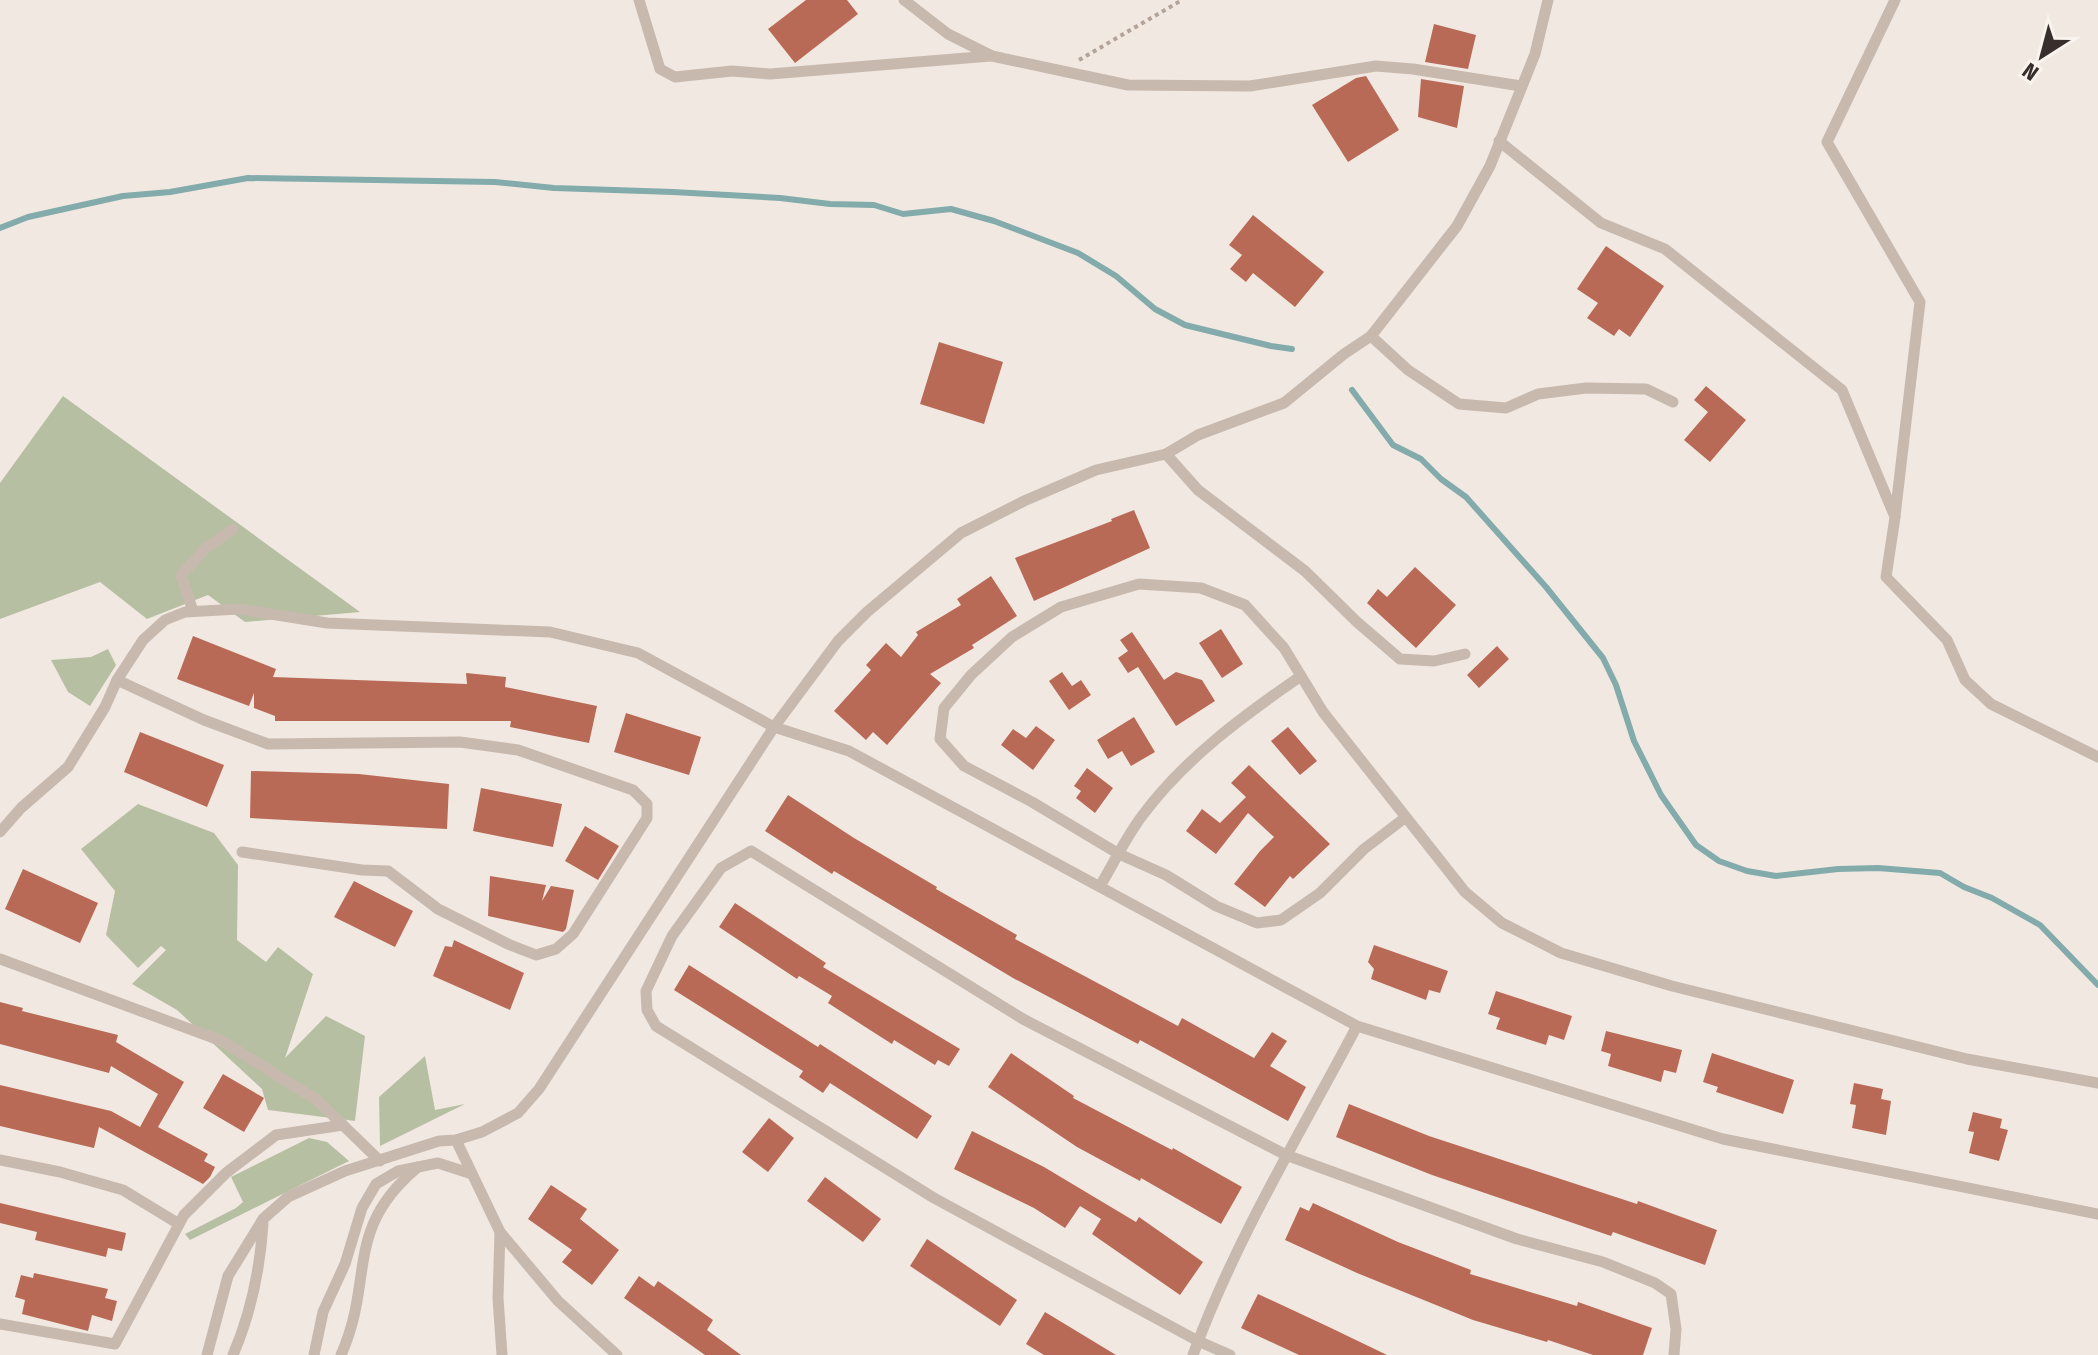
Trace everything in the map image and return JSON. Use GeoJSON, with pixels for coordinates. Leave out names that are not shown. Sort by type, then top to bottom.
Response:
{"type":"FeatureCollection","features":[{"type":"Feature","properties":{"kind":"lane"},"geometry":{"type":"LineString","coordinates":[[639,0],[660,69],[675,77],[732,71],[770,74],[992,56]]}},
{"type":"Feature","properties":{"kind":"lane"},"geometry":{"type":"LineString","coordinates":[[904,0],[948,34],[992,56],[1128,85],[1250,86],[1376,66],[1521,86]]}},
{"type":"Feature","properties":{"kind":"lane"},"geometry":{"type":"LineString","coordinates":[[207,1355],[228,1276],[263,1219],[288,1197],[313,1184],[439,1141],[456,1140],[482,1132],[518,1113],[539,1089],[774,727],[838,641],[867,612],[961,533],[1096,470],[1166,454],[1198,435],[1284,403],[1371,336],[1457,226],[1490,166],[1535,54],[1548,0]]}},
{"type":"Feature","properties":{"kind":"lane"},"geometry":{"type":"LineString","coordinates":[[1895,0],[1827,142],[1920,302],[1886,577],[1947,640],[1965,680],[1991,704],[2098,757]]}},
{"type":"Feature","properties":{"kind":"lane"},"geometry":{"type":"LineString","coordinates":[[1499,141],[1601,223],[1665,249],[1842,390],[1895,517]]}},
{"type":"Feature","properties":{"kind":"lane"},"geometry":{"type":"LineString","coordinates":[[1371,336],[1408,370],[1459,404],[1506,408],[1538,394],[1586,388],[1646,389],[1673,402]]}},
{"type":"Feature","properties":{"kind":"lane"},"geometry":{"type":"LineString","coordinates":[[1166,454],[1198,490],[1305,571],[1400,659],[1434,661],[1465,654]]}},
{"type":"Feature","properties":{"kind":"lane"},"geometry":{"type":"LineString","coordinates":[[193,611],[181,575],[207,547],[233,529]]}},
{"type":"Feature","properties":{"kind":"lane"},"geometry":{"type":"LineString","coordinates":[[1406,817],[1364,849],[1320,893],[1281,920],[1257,923],[1216,906],[1166,875],[1119,854],[964,766],[940,739],[944,708],[971,675],[1012,637],[1061,607],[1139,584],[1201,588],[1245,605],[1284,648],[1323,712],[1406,817],[1465,892],[1502,923],[1561,953],[1672,986],[1967,1059],[2098,1083]]}},
{"type":"Feature","properties":{"kind":"lane"},"geometry":{"type":"LineString","coordinates":[[0,832],[21,808],[68,767],[143,640],[165,620],[193,611],[239,609],[327,623],[550,632],[638,653],[774,727],[849,751],[1357,1026],[1723,1139],[2098,1214]]}},
{"type":"Feature","properties":{"kind":"lane"},"geometry":{"type":"LineString","coordinates":[[1100,886],[1141,816],[1200,752],[1301,676]]}},
{"type":"Feature","properties":{"kind":"lane"},"geometry":{"type":"LineString","coordinates":[[117,680],[204,720],[268,744],[460,742],[518,750],[633,790],[647,804],[647,818],[573,934],[556,949],[536,955],[438,909],[388,871],[242,852]]}},
{"type":"Feature","properties":{"kind":"lane"},"geometry":{"type":"LineString","coordinates":[[1230,1355],[1198,1341],[934,1198],[656,1026],[647,1010],[646,991],[672,936],[721,868],[751,851],[1023,1019],[1286,1155],[1517,1239],[1603,1262],[1655,1283],[1671,1294],[1676,1329],[1674,1355]]}},
{"type":"Feature","properties":{"kind":"lane"},"geometry":{"type":"LineString","coordinates":[[0,959],[222,1041],[317,1100],[380,1161]]}},
{"type":"Feature","properties":{"kind":"lane"},"geometry":{"type":"LineString","coordinates":[[1193,1355],[1209,1309],[1286,1155],[1357,1026]]}},
{"type":"Feature","properties":{"kind":"lane"},"geometry":{"type":"LineString","coordinates":[[0,1324],[115,1344],[184,1215],[226,1173],[276,1135],[343,1125]]}},
{"type":"Feature","properties":{"kind":"lane"},"geometry":{"type":"LineString","coordinates":[[456,1140],[469,1173],[500,1232],[558,1301],[617,1355]]}},
{"type":"Feature","properties":{"kind":"lane"},"geometry":{"type":"LineString","coordinates":[[0,1160],[60,1172],[123,1190],[179,1224]]}},
{"type":"Feature","properties":{"kind":"lane"},"geometry":{"type":"LineString","coordinates":[[314,1355],[323,1312],[345,1264],[362,1208],[376,1184],[398,1171],[438,1163],[469,1173]]}},
{"type":"Feature","properties":{"kind":"lane"},"geometry":{"type":"LineString","coordinates":[[341,1355],[356,1311],[364,1248],[372,1222],[396,1186],[419,1167]]}},
{"type":"Feature","properties":{"kind":"lane"},"geometry":{"type":"LineString","coordinates":[[233,1355],[249,1311],[261,1260],[263,1219]]}},
{"type":"Feature","properties":{"kind":"lane"},"geometry":{"type":"LineString","coordinates":[[500,1232],[498,1298],[502,1355]]}},
{"type":"Feature","properties":{"kind":"path"},"geometry":{"type":"LineString","coordinates":[[1059,71],[1182,0]]}},
{"type":"Feature","properties":{"kind":"green space"},"geometry":{"type":"Polygon","coordinates":[[[63,396],[360,612],[245,622],[208,595],[147,619],[100,582],[0,619],[0,483],[63,396]]]}},
{"type":"Feature","properties":{"kind":"green space"},"geometry":{"type":"Polygon","coordinates":[[[108,649],[116,665],[90,706],[68,692],[51,660],[91,657],[108,649]]]}},
{"type":"Feature","properties":{"kind":"green space"},"geometry":{"type":"Polygon","coordinates":[[[138,804],[214,833],[238,865],[237,940],[266,962],[278,947],[313,974],[285,1058],[326,1016],[365,1036],[355,1121],[268,1110],[262,1089],[177,1010],[132,984],[166,950],[161,946],[138,968],[106,935],[115,891],[81,849],[138,804]]]}},
{"type":"Feature","properties":{"kind":"green space"},"geometry":{"type":"Polygon","coordinates":[[[425,1056],[435,1110],[465,1104],[380,1146],[379,1097],[425,1056]]]}},
{"type":"Feature","properties":{"kind":"green space"},"geometry":{"type":"Polygon","coordinates":[[[309,1138],[327,1142],[349,1161],[190,1240],[185,1234],[243,1202],[231,1177],[309,1138]]]}},
{"type":"Feature","properties":{"kind":"building"},"geometry":{"type":"Polygon","coordinates":[[[806,0],[847,0],[858,14],[795,63],[768,29],[806,0]]]}},
{"type":"Feature","properties":{"kind":"building"},"geometry":{"type":"Polygon","coordinates":[[[1434,24],[1476,35],[1468,69],[1425,62],[1434,24]]]}},
{"type":"Feature","properties":{"kind":"building"},"geometry":{"type":"Polygon","coordinates":[[[1366,76],[1399,130],[1348,162],[1312,105],[1356,78],[1366,76]]]}},
{"type":"Feature","properties":{"kind":"building"},"geometry":{"type":"Polygon","coordinates":[[[1421,79],[1464,86],[1457,128],[1418,117],[1421,79]]]}},
{"type":"Feature","properties":{"kind":"building"},"geometry":{"type":"Polygon","coordinates":[[[1253,215],[1324,272],[1295,307],[1253,273],[1246,282],[1230,269],[1242,255],[1229,245],[1253,215]]]}},
{"type":"Feature","properties":{"kind":"building"},"geometry":{"type":"Polygon","coordinates":[[[1606,246],[1664,286],[1630,337],[1619,329],[1614,336],[1587,318],[1598,303],[1577,289],[1606,246]]]}},
{"type":"Feature","properties":{"kind":"building"},"geometry":{"type":"Polygon","coordinates":[[[939,342],[1003,362],[984,424],[920,404],[939,342]]]}},
{"type":"Feature","properties":{"kind":"building"},"geometry":{"type":"Polygon","coordinates":[[[1706,386],[1746,420],[1710,462],[1684,440],[1708,412],[1694,400],[1706,386]]]}},
{"type":"Feature","properties":{"kind":"building"},"geometry":{"type":"Polygon","coordinates":[[[1134,510],[1150,548],[1034,601],[1015,558],[1134,510]]]}},
{"type":"Feature","properties":{"kind":"building"},"geometry":{"type":"Polygon","coordinates":[[[1415,567],[1456,605],[1416,648],[1367,603],[1378,589],[1387,597],[1415,567]]]}},
{"type":"Feature","properties":{"kind":"building"},"geometry":{"type":"Polygon","coordinates":[[[991,576],[1017,616],[972,645],[974,648],[930,674],[941,683],[887,745],[873,732],[866,740],[834,711],[871,670],[866,665],[886,643],[901,657],[918,635],[916,632],[961,605],[957,599],[991,576]]]}},
{"type":"Feature","properties":{"kind":"building"},"geometry":{"type":"Polygon","coordinates":[[[1221,629],[1243,664],[1222,678],[1199,643],[1221,629]]]}},
{"type":"Feature","properties":{"kind":"building"},"geometry":{"type":"Polygon","coordinates":[[[1132,632],[1164,680],[1176,672],[1202,680],[1215,701],[1176,726],[1138,667],[1128,673],[1118,658],[1128,651],[1120,640],[1132,632]]]}},
{"type":"Feature","properties":{"kind":"building"},"geometry":{"type":"Polygon","coordinates":[[[193,636],[276,669],[273,677],[467,684],[466,673],[506,677],[505,687],[597,706],[589,743],[510,727],[511,721],[275,721],[275,716],[254,708],[254,693],[249,706],[177,679],[193,636]]]}},
{"type":"Feature","properties":{"kind":"building"},"geometry":{"type":"Polygon","coordinates":[[[1497,646],[1509,659],[1479,688],[1467,675],[1497,646]]]}},
{"type":"Feature","properties":{"kind":"building"},"geometry":{"type":"Polygon","coordinates":[[[1062,672],[1072,686],[1081,680],[1091,695],[1069,710],[1049,681],[1062,672]]]}},
{"type":"Feature","properties":{"kind":"building"},"geometry":{"type":"Polygon","coordinates":[[[626,713],[701,737],[689,775],[614,752],[626,713]]]}},
{"type":"Feature","properties":{"kind":"building"},"geometry":{"type":"Polygon","coordinates":[[[1134,717],[1155,752],[1131,766],[1122,751],[1108,759],[1097,740],[1134,717]]]}},
{"type":"Feature","properties":{"kind":"building"},"geometry":{"type":"Polygon","coordinates":[[[1036,726],[1055,740],[1033,770],[1001,745],[1013,729],[1026,738],[1036,726]]]}},
{"type":"Feature","properties":{"kind":"building"},"geometry":{"type":"Polygon","coordinates":[[[1288,727],[1317,761],[1300,775],[1271,741],[1288,727]]]}},
{"type":"Feature","properties":{"kind":"building"},"geometry":{"type":"Polygon","coordinates":[[[140,732],[224,765],[207,807],[124,772],[140,732]]]}},
{"type":"Feature","properties":{"kind":"building"},"geometry":{"type":"Polygon","coordinates":[[[1249,765],[1330,844],[1293,879],[1290,876],[1265,907],[1234,884],[1274,837],[1248,813],[1216,854],[1186,831],[1202,809],[1220,823],[1246,797],[1231,783],[1249,765]]]}},
{"type":"Feature","properties":{"kind":"building"},"geometry":{"type":"Polygon","coordinates":[[[1087,768],[1113,788],[1095,813],[1076,798],[1081,791],[1074,786],[1087,768]]]}},
{"type":"Feature","properties":{"kind":"building"},"geometry":{"type":"Polygon","coordinates":[[[251,771],[359,774],[449,784],[447,829],[250,818],[251,771]]]}},
{"type":"Feature","properties":{"kind":"building"},"geometry":{"type":"Polygon","coordinates":[[[481,788],[562,804],[553,847],[473,831],[481,788]]]}},
{"type":"Feature","properties":{"kind":"building"},"geometry":{"type":"Polygon","coordinates":[[[788,795],[936,889],[1017,935],[1015,939],[1178,1026],[1182,1018],[1254,1058],[1272,1032],[1287,1041],[1270,1066],[1306,1087],[1288,1121],[1140,1040],[1138,1044],[1013,978],[834,871],[832,874],[765,831],[788,795]]]}},
{"type":"Feature","properties":{"kind":"building"},"geometry":{"type":"Polygon","coordinates":[[[585,826],[619,846],[598,880],[565,861],[585,826]]]}},
{"type":"Feature","properties":{"kind":"building"},"geometry":{"type":"Polygon","coordinates":[[[23,869],[98,903],[80,943],[5,909],[23,869]]]}},
{"type":"Feature","properties":{"kind":"building"},"geometry":{"type":"Polygon","coordinates":[[[490,876],[546,885],[542,901],[551,886],[574,890],[566,929],[563,932],[488,916],[490,876]]]}},
{"type":"Feature","properties":{"kind":"building"},"geometry":{"type":"Polygon","coordinates":[[[354,881],[413,911],[395,947],[334,917],[354,881]]]}},
{"type":"Feature","properties":{"kind":"building"},"geometry":{"type":"Polygon","coordinates":[[[735,903],[826,963],[823,967],[960,1049],[949,1066],[938,1060],[935,1065],[894,1040],[892,1044],[828,1003],[832,996],[799,976],[797,979],[719,927],[735,903]]]}},
{"type":"Feature","properties":{"kind":"building"},"geometry":{"type":"Polygon","coordinates":[[[454,940],[524,973],[510,1010],[433,976],[445,946],[452,947],[454,940]]]}},
{"type":"Feature","properties":{"kind":"building"},"geometry":{"type":"Polygon","coordinates":[[[1374,945],[1448,971],[1440,993],[1429,990],[1426,1000],[1371,979],[1374,969],[1368,962],[1374,945]]]}},
{"type":"Feature","properties":{"kind":"building"},"geometry":{"type":"Polygon","coordinates":[[[689,965],[932,1116],[917,1139],[830,1083],[823,1093],[799,1077],[803,1071],[674,990],[689,965]]]}},
{"type":"Feature","properties":{"kind":"building"},"geometry":{"type":"Polygon","coordinates":[[[1496,991],[1572,1016],[1564,1040],[1549,1035],[1546,1045],[1496,1029],[1500,1018],[1488,1014],[1496,991]]]}},
{"type":"Feature","properties":{"kind":"building"},"geometry":{"type":"Polygon","coordinates":[[[0,1002],[23,1008],[22,1011],[118,1035],[116,1042],[184,1082],[158,1127],[208,1154],[204,1161],[215,1167],[210,1177],[203,1184],[99,1127],[94,1148],[0,1126],[0,1085],[111,1111],[140,1127],[158,1094],[111,1066],[109,1073],[0,1044],[0,1002]]]}},
{"type":"Feature","properties":{"kind":"building"},"geometry":{"type":"Polygon","coordinates":[[[1606,1031],[1682,1050],[1676,1073],[1664,1070],[1661,1082],[1608,1066],[1611,1054],[1601,1051],[1606,1031]]]}},
{"type":"Feature","properties":{"kind":"building"},"geometry":{"type":"Polygon","coordinates":[[[1011,1053],[1073,1098],[1242,1187],[1221,1224],[1141,1178],[1140,1181],[1077,1147],[988,1087],[1011,1053]]]}},
{"type":"Feature","properties":{"kind":"building"},"geometry":{"type":"Polygon","coordinates":[[[1712,1053],[1794,1080],[1783,1114],[1716,1092],[1718,1087],[1703,1082],[1712,1053]]]}},
{"type":"Feature","properties":{"kind":"building"},"geometry":{"type":"Polygon","coordinates":[[[223,1074],[264,1098],[244,1132],[203,1108],[223,1074]]]}},
{"type":"Feature","properties":{"kind":"building"},"geometry":{"type":"Polygon","coordinates":[[[1854,1083],[1883,1089],[1881,1099],[1891,1101],[1886,1135],[1852,1128],[1856,1105],[1850,1104],[1854,1083]]]}},
{"type":"Feature","properties":{"kind":"building"},"geometry":{"type":"Polygon","coordinates":[[[1349,1104],[1429,1136],[1637,1204],[1638,1201],[1717,1230],[1705,1265],[1613,1232],[1611,1236],[1432,1175],[1336,1137],[1349,1104]]]}},
{"type":"Feature","properties":{"kind":"building"},"geometry":{"type":"Polygon","coordinates":[[[1973,1112],[2002,1119],[2000,1128],[2008,1130],[1999,1161],[1969,1153],[1974,1132],[1968,1131],[1973,1112]]]}},
{"type":"Feature","properties":{"kind":"building"},"geometry":{"type":"Polygon","coordinates":[[[769,1118],[794,1138],[768,1172],[742,1152],[769,1118]]]}},
{"type":"Feature","properties":{"kind":"building"},"geometry":{"type":"Polygon","coordinates":[[[972,1131],[1044,1167],[1136,1222],[1139,1217],[1203,1262],[1180,1295],[1092,1234],[1101,1219],[1080,1206],[1065,1228],[1034,1208],[954,1169],[972,1131]]]}},
{"type":"Feature","properties":{"kind":"building"},"geometry":{"type":"Polygon","coordinates":[[[825,1177],[881,1219],[863,1242],[807,1201],[825,1177]]]}},
{"type":"Feature","properties":{"kind":"building"},"geometry":{"type":"Polygon","coordinates":[[[551,1185],[587,1209],[580,1219],[619,1250],[592,1285],[562,1262],[572,1250],[528,1219],[551,1185]]]}},
{"type":"Feature","properties":{"kind":"building"},"geometry":{"type":"Polygon","coordinates":[[[0,1203],[126,1233],[122,1251],[108,1248],[106,1257],[35,1240],[37,1232],[0,1223],[0,1203]]]}},
{"type":"Feature","properties":{"kind":"building"},"geometry":{"type":"Polygon","coordinates":[[[1313,1203],[1398,1242],[1471,1270],[1470,1274],[1577,1306],[1578,1302],[1652,1328],[1643,1355],[1593,1355],[1473,1320],[1285,1240],[1300,1207],[1309,1211],[1313,1203]]]}},
{"type":"Feature","properties":{"kind":"building"},"geometry":{"type":"Polygon","coordinates":[[[927,1239],[1017,1300],[1000,1326],[910,1266],[927,1239]]]}},
{"type":"Feature","properties":{"kind":"building"},"geometry":{"type":"Polygon","coordinates":[[[34,1273],[108,1289],[105,1298],[117,1301],[112,1321],[92,1315],[88,1331],[22,1314],[25,1300],[15,1297],[21,1275],[33,1278],[34,1273]]]}},
{"type":"Feature","properties":{"kind":"building"},"geometry":{"type":"Polygon","coordinates":[[[639,1276],[654,1287],[658,1281],[713,1320],[707,1330],[741,1355],[705,1355],[624,1298],[639,1276]]]}},
{"type":"Feature","properties":{"kind":"building"},"geometry":{"type":"Polygon","coordinates":[[[1258,1294],[1387,1355],[1299,1355],[1241,1328],[1258,1294]]]}},
{"type":"Feature","properties":{"kind":"building"},"geometry":{"type":"Polygon","coordinates":[[[1045,1312],[1116,1355],[1044,1355],[1026,1344],[1045,1312]]]}},
{"type":"Feature","properties":{"kind":"waterway"},"geometry":{"type":"LineString","coordinates":[[0,228],[28,217],[123,196],[170,192],[248,178],[495,182],[554,188],[874,205],[903,214],[951,209],[994,221],[1078,253],[1116,276],[1155,309],[1185,325],[1292,349]]}},
{"type":"Feature","properties":{"kind":"waterway"},"geometry":{"type":"LineString","coordinates":[[1352,390],[1393,445],[1421,459],[1466,497],[1546,587],[1603,658],[1616,685],[1634,741],[1661,795],[1696,845],[1719,861],[1747,871],[1776,876],[1878,868],[1940,873],[2040,925],[2098,985]]}}]}
